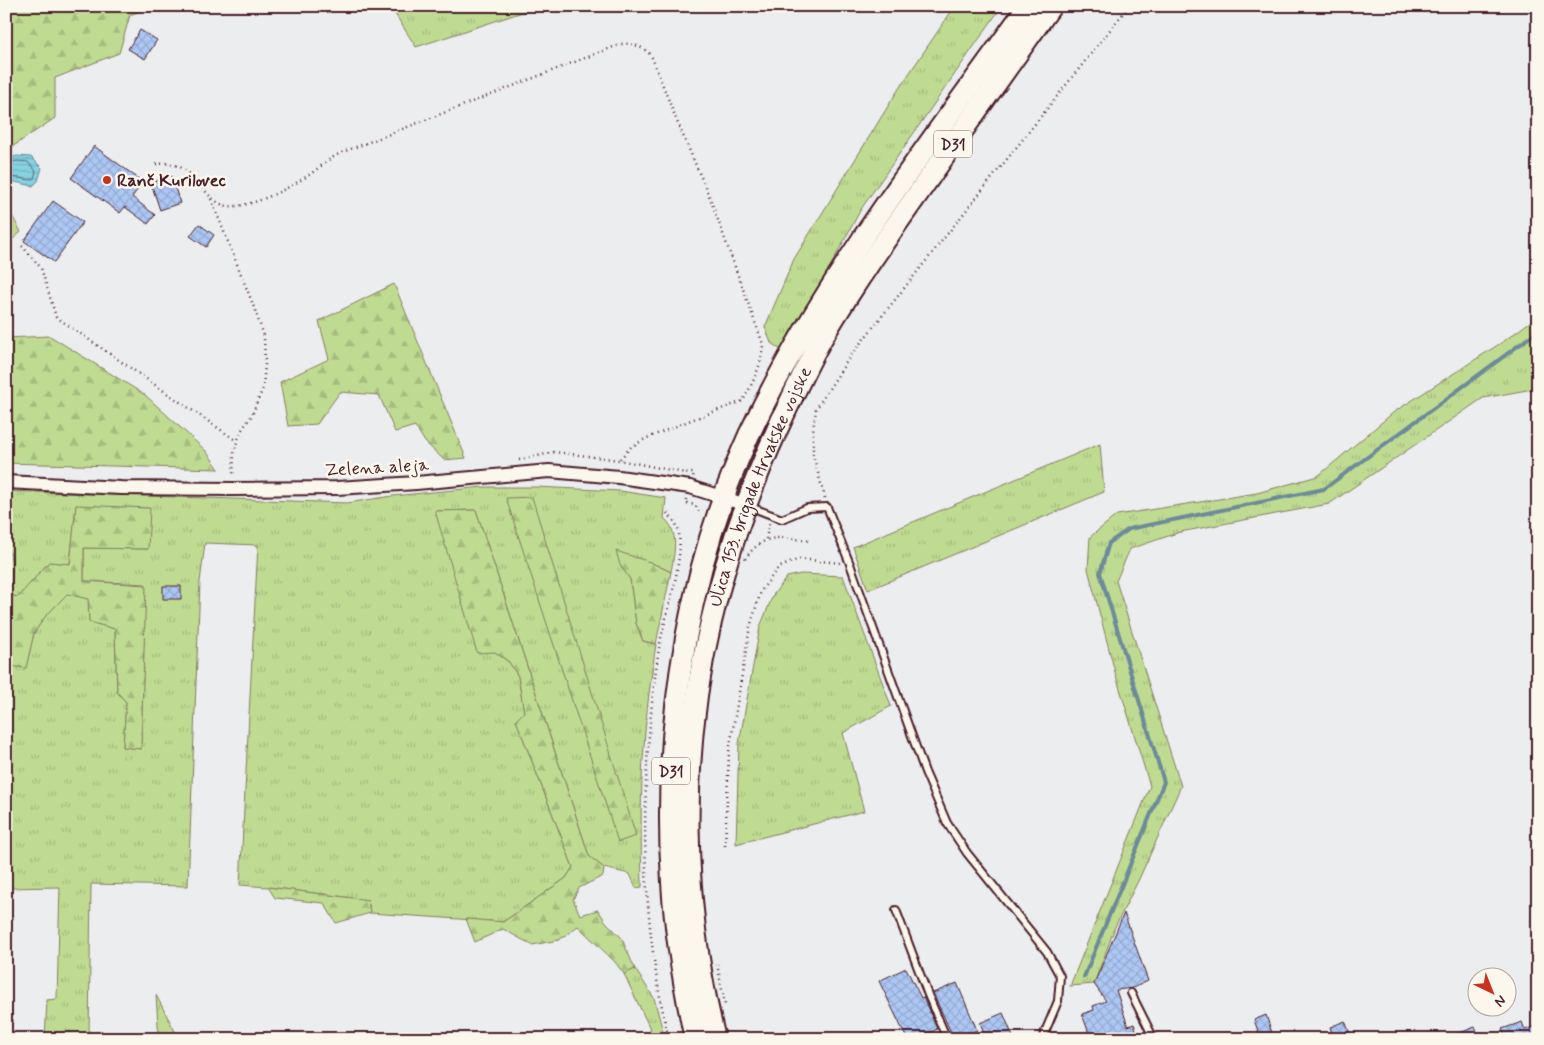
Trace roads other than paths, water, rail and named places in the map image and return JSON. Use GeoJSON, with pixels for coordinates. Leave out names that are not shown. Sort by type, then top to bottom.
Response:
{"type":"FeatureCollection","features":[{"type":"Feature","properties":{"kind":"main road","name":"Ulica 153. brigade Hrvatske vojske"},"geometry":{"type":"LineString","coordinates":[[694,1039],[675,922],[670,833],[671,770],[676,712],[690,621],[708,546],[724,497],[745,443],[762,408],[807,327],[887,204],[1028,6]]}},
{"type":"Feature","properties":{"kind":"main road","name":"Ulica 153. brigade Hrvatske vojske"},"geometry":{"type":"LineString","coordinates":[[715,1039],[702,979],[694,921],[689,834],[690,772],[701,670],[710,624],[727,562],[746,505],[782,418],[804,371],[825,334],[856,283],[1051,6]]}},
{"type":"Feature","properties":{"kind":"street","name":"Zelena aleja"},"geometry":{"type":"LineString","coordinates":[[6,482],[122,488],[338,488],[548,471],[619,477],[690,487],[746,505]]}},
{"type":"Feature","properties":{"kind":"lane"},"geometry":{"type":"LineString","coordinates":[[746,505],[782,519],[807,508],[827,507],[850,564],[925,772],[947,823],[966,853],[1047,952],[1060,976],[1058,1001],[1042,1039]]}},
{"type":"Feature","properties":{"kind":"lane"},"geometry":{"type":"LineString","coordinates":[[896,910],[928,994],[944,1032],[949,1039]]}},
{"type":"Feature","properties":{"kind":"lane"},"geometry":{"type":"LineString","coordinates":[[1131,993],[1154,1039]]}},
{"type":"Feature","properties":{"kind":"water"},"geometry":{"type":"Polygon","coordinates":[[[17,156],[31,157],[42,168],[38,181],[33,186],[6,180],[6,159],[17,156]]]}},
{"type":"Feature","properties":{"kind":"waterway"},"geometry":{"type":"LineString","coordinates":[[1084,977],[1164,782],[1100,573],[1109,543],[1129,529],[1324,489],[1538,331]]}},
{"type":"Feature","properties":{"kind":"place","name":"Ranč Kurilovec"},"geometry":{"type":"Point","coordinates":[107,180]}}]}
